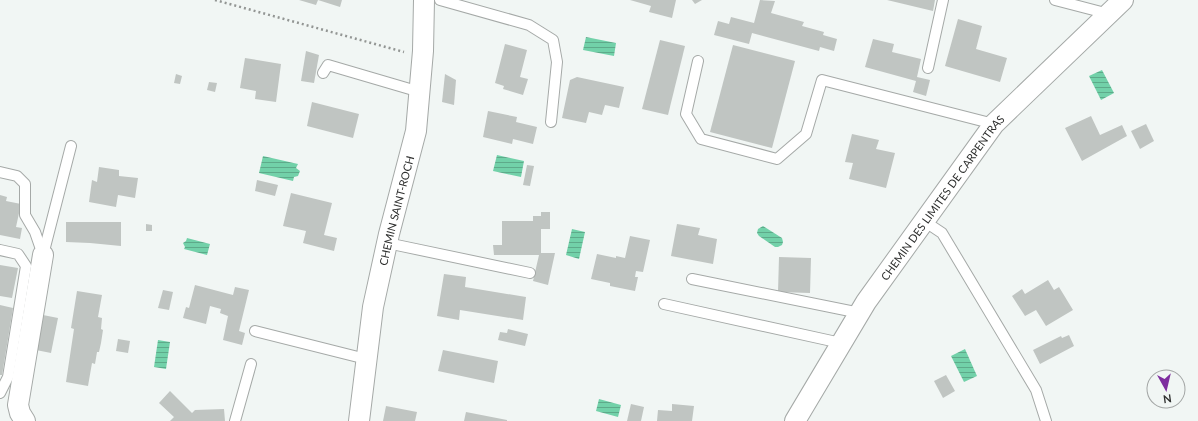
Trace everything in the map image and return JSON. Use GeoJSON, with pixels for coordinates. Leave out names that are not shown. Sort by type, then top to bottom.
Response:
{"type":"FeatureCollection","features":[{"type":"Feature","properties":{"kind":"street","name":"CHEMIN SAINT-ROCH"},"geometry":{"type":"LineString","coordinates":[[359,421],[373,307],[387,243],[416,131],[423,50],[424,0]]}},
{"type":"Feature","properties":{"kind":"street","name":"CHEMIN DES LIMITES DE CARPENTRAS"},"geometry":{"type":"LineString","coordinates":[[795,421],[860,313],[994,124],[1123,0]]}},
{"type":"Feature","properties":{"kind":"street"},"geometry":{"type":"LineString","coordinates":[[25,421],[18,405],[43,255]]}},
{"type":"Feature","properties":{"kind":"lane"},"geometry":{"type":"LineString","coordinates":[[440,0],[529,25],[554,40],[557,62],[551,122]]}},
{"type":"Feature","properties":{"kind":"lane"},"geometry":{"type":"LineString","coordinates":[[928,68],[943,0]]}},
{"type":"Feature","properties":{"kind":"lane"},"geometry":{"type":"LineString","coordinates":[[1055,0],[1109,14]]}},
{"type":"Feature","properties":{"kind":"lane"},"geometry":{"type":"LineString","coordinates":[[698,62],[686,114],[701,138],[777,159],[806,134],[822,80],[994,124]]}},
{"type":"Feature","properties":{"kind":"lane"},"geometry":{"type":"LineString","coordinates":[[323,73],[328,65],[420,92]]}},
{"type":"Feature","properties":{"kind":"lane"},"geometry":{"type":"LineString","coordinates":[[43,255],[71,146]]}},
{"type":"Feature","properties":{"kind":"lane"},"geometry":{"type":"LineString","coordinates":[[0,172],[17,176],[25,184],[25,215],[35,232],[43,255]]}},
{"type":"Feature","properties":{"kind":"lane"},"geometry":{"type":"LineString","coordinates":[[924,221],[942,233],[1036,390],[1046,421]]}},
{"type":"Feature","properties":{"kind":"lane"},"geometry":{"type":"LineString","coordinates":[[387,243],[530,272]]}},
{"type":"Feature","properties":{"kind":"lane"},"geometry":{"type":"LineString","coordinates":[[0,250],[18,254],[26,266],[8,377],[0,393]]}},
{"type":"Feature","properties":{"kind":"lane"},"geometry":{"type":"LineString","coordinates":[[692,279],[860,313]]}},
{"type":"Feature","properties":{"kind":"lane"},"geometry":{"type":"LineString","coordinates":[[664,304],[841,343]]}},
{"type":"Feature","properties":{"kind":"lane"},"geometry":{"type":"LineString","coordinates":[[255,331],[366,358]]}},
{"type":"Feature","properties":{"kind":"lane"},"geometry":{"type":"LineString","coordinates":[[235,421],[251,364]]}},
{"type":"Feature","properties":{"kind":"path"},"geometry":{"type":"LineString","coordinates":[[215,0],[408,53],[423,50]]}},
{"type":"Feature","properties":{"kind":"shaded area"},"geometry":{"type":"Polygon","coordinates":[[[586,37],[616,43],[614,56],[583,50],[586,37]]]}},
{"type":"Feature","properties":{"kind":"shaded area"},"geometry":{"type":"Polygon","coordinates":[[[1102,70],[1114,93],[1101,100],[1089,76],[1102,70]]]}},
{"type":"Feature","properties":{"kind":"shaded area"},"geometry":{"type":"Polygon","coordinates":[[[497,155],[524,161],[521,177],[493,171],[497,155]]]}},
{"type":"Feature","properties":{"kind":"shaded area"},"geometry":{"type":"Polygon","coordinates":[[[263,156],[298,164],[296,168],[300,171],[298,176],[294,177],[293,181],[259,173],[263,156]]]}},
{"type":"Feature","properties":{"kind":"shaded area"},"geometry":{"type":"Polygon","coordinates":[[[763,226],[782,238],[782,245],[775,247],[759,236],[757,233],[758,229],[763,226]]]}},
{"type":"Feature","properties":{"kind":"shaded area"},"geometry":{"type":"Polygon","coordinates":[[[572,229],[585,232],[579,259],[566,255],[572,229]]]}},
{"type":"Feature","properties":{"kind":"shaded area"},"geometry":{"type":"Polygon","coordinates":[[[187,238],[210,244],[207,255],[184,249],[185,247],[183,243],[187,238]]]}},
{"type":"Feature","properties":{"kind":"shaded area"},"geometry":{"type":"Polygon","coordinates":[[[158,340],[170,342],[166,369],[154,367],[158,340]]]}},
{"type":"Feature","properties":{"kind":"shaded area"},"geometry":{"type":"Polygon","coordinates":[[[965,349],[977,376],[964,382],[951,356],[965,349]]]}},
{"type":"Feature","properties":{"kind":"shaded area"},"geometry":{"type":"Polygon","coordinates":[[[599,399],[621,405],[618,417],[596,411],[599,399]]]}},
{"type":"Feature","properties":{"kind":"building"},"geometry":{"type":"Polygon","coordinates":[[[299,0],[318,0],[316,5],[299,0]]]}},
{"type":"Feature","properties":{"kind":"building"},"geometry":{"type":"Polygon","coordinates":[[[318,0],[342,0],[340,7],[318,0]]]}},
{"type":"Feature","properties":{"kind":"building"},"geometry":{"type":"Polygon","coordinates":[[[630,0],[676,0],[672,18],[649,12],[651,6],[630,0]]]}},
{"type":"Feature","properties":{"kind":"building"},"geometry":{"type":"Polygon","coordinates":[[[692,0],[702,0],[695,4],[692,0]]]}},
{"type":"Feature","properties":{"kind":"building"},"geometry":{"type":"Polygon","coordinates":[[[760,0],[775,1],[771,13],[804,22],[802,26],[824,32],[823,35],[837,39],[834,51],[820,47],[819,51],[752,33],[749,44],[714,35],[718,21],[729,24],[731,17],[754,23],[760,0]]]}},
{"type":"Feature","properties":{"kind":"building"},"geometry":{"type":"Polygon","coordinates":[[[887,0],[935,0],[933,11],[887,0]]]}},
{"type":"Feature","properties":{"kind":"building"},"geometry":{"type":"Polygon","coordinates":[[[958,19],[982,26],[976,49],[1007,58],[1000,82],[945,66],[958,19]]]}},
{"type":"Feature","properties":{"kind":"building"},"geometry":{"type":"Polygon","coordinates":[[[873,39],[894,44],[892,52],[921,59],[917,77],[930,80],[926,96],[913,92],[916,81],[865,67],[873,39]]]}},
{"type":"Feature","properties":{"kind":"building"},"geometry":{"type":"Polygon","coordinates":[[[660,40],[685,46],[668,115],[642,109],[660,40]]]}},
{"type":"Feature","properties":{"kind":"building"},"geometry":{"type":"Polygon","coordinates":[[[505,44],[527,50],[520,77],[528,79],[523,95],[503,89],[504,86],[495,83],[505,44]]]}},
{"type":"Feature","properties":{"kind":"building"},"geometry":{"type":"Polygon","coordinates":[[[733,45],[795,61],[772,148],[710,132],[733,45]]]}},
{"type":"Feature","properties":{"kind":"building"},"geometry":{"type":"Polygon","coordinates":[[[306,51],[319,55],[314,83],[301,81],[306,51]]]}},
{"type":"Feature","properties":{"kind":"building"},"geometry":{"type":"Polygon","coordinates":[[[245,58],[281,64],[276,102],[255,99],[256,91],[240,88],[245,58]]]}},
{"type":"Feature","properties":{"kind":"building"},"geometry":{"type":"Polygon","coordinates":[[[176,74],[182,76],[180,84],[174,83],[176,74]]]}},
{"type":"Feature","properties":{"kind":"building"},"geometry":{"type":"Polygon","coordinates":[[[445,74],[456,80],[454,105],[442,102],[445,74]]]}},
{"type":"Feature","properties":{"kind":"building"},"geometry":{"type":"Polygon","coordinates":[[[577,77],[624,87],[619,108],[605,105],[602,115],[589,112],[586,123],[562,118],[570,80],[577,77]]]}},
{"type":"Feature","properties":{"kind":"building"},"geometry":{"type":"Polygon","coordinates":[[[209,82],[217,83],[215,92],[207,90],[209,82]]]}},
{"type":"Feature","properties":{"kind":"building"},"geometry":{"type":"Polygon","coordinates":[[[312,102],[359,114],[353,138],[307,126],[312,102]]]}},
{"type":"Feature","properties":{"kind":"building"},"geometry":{"type":"Polygon","coordinates":[[[488,111],[517,117],[516,122],[537,127],[533,144],[513,139],[512,144],[483,137],[488,111]]]}},
{"type":"Feature","properties":{"kind":"building"},"geometry":{"type":"Polygon","coordinates":[[[1091,116],[1100,135],[1122,125],[1127,136],[1082,161],[1065,128],[1091,116]]]}},
{"type":"Feature","properties":{"kind":"building"},"geometry":{"type":"Polygon","coordinates":[[[1146,124],[1154,141],[1140,149],[1131,131],[1146,124]]]}},
{"type":"Feature","properties":{"kind":"building"},"geometry":{"type":"Polygon","coordinates":[[[852,134],[879,140],[876,149],[895,153],[886,188],[849,179],[853,163],[845,162],[852,134]]]}},
{"type":"Feature","properties":{"kind":"building"},"geometry":{"type":"Polygon","coordinates":[[[527,165],[534,166],[530,186],[523,185],[527,165]]]}},
{"type":"Feature","properties":{"kind":"building"},"geometry":{"type":"Polygon","coordinates":[[[99,167],[119,170],[119,176],[138,178],[135,198],[118,195],[116,207],[89,202],[92,180],[97,182],[99,167]]]}},
{"type":"Feature","properties":{"kind":"building"},"geometry":{"type":"Polygon","coordinates":[[[257,180],[278,185],[275,196],[255,191],[257,180]]]}},
{"type":"Feature","properties":{"kind":"building"},"geometry":{"type":"Polygon","coordinates":[[[291,193],[332,203],[324,235],[337,238],[334,251],[303,243],[306,231],[283,226],[291,193]]]}},
{"type":"Feature","properties":{"kind":"building"},"geometry":{"type":"Polygon","coordinates":[[[0,195],[7,197],[6,201],[21,204],[16,227],[22,228],[20,239],[0,235],[0,195]]]}},
{"type":"Feature","properties":{"kind":"building"},"geometry":{"type":"Polygon","coordinates":[[[541,212],[550,212],[550,229],[541,229],[541,253],[555,253],[548,285],[533,281],[539,255],[494,255],[493,245],[502,245],[502,221],[533,221],[533,216],[541,216],[541,212]]]}},
{"type":"Feature","properties":{"kind":"building"},"geometry":{"type":"Polygon","coordinates":[[[66,222],[121,222],[121,246],[66,242],[66,222]]]}},
{"type":"Feature","properties":{"kind":"building"},"geometry":{"type":"Polygon","coordinates":[[[146,224],[152,225],[152,231],[146,231],[146,224]]]}},
{"type":"Feature","properties":{"kind":"building"},"geometry":{"type":"Polygon","coordinates":[[[677,224],[700,228],[698,235],[717,239],[713,264],[671,256],[677,224]]]}},
{"type":"Feature","properties":{"kind":"building"},"geometry":{"type":"Polygon","coordinates":[[[630,236],[650,240],[643,272],[636,271],[635,277],[638,277],[635,291],[610,286],[610,283],[591,279],[597,254],[616,258],[616,256],[625,258],[630,236]]]}},
{"type":"Feature","properties":{"kind":"building"},"geometry":{"type":"Polygon","coordinates":[[[779,257],[811,258],[810,293],[778,292],[779,257]]]}},
{"type":"Feature","properties":{"kind":"building"},"geometry":{"type":"Polygon","coordinates":[[[0,265],[18,268],[12,298],[0,296],[0,265]]]}},
{"type":"Feature","properties":{"kind":"building"},"geometry":{"type":"Polygon","coordinates":[[[444,274],[466,277],[465,287],[526,297],[523,320],[460,310],[459,320],[437,316],[444,274]]]}},
{"type":"Feature","properties":{"kind":"building"},"geometry":{"type":"Polygon","coordinates":[[[1048,280],[1054,290],[1059,287],[1073,310],[1046,326],[1036,310],[1025,316],[1012,296],[1022,289],[1025,294],[1048,280]]]}},
{"type":"Feature","properties":{"kind":"building"},"geometry":{"type":"Polygon","coordinates":[[[195,285],[233,295],[235,287],[249,290],[239,331],[245,333],[242,345],[223,340],[228,316],[220,313],[221,309],[210,306],[206,324],[183,318],[186,307],[189,308],[195,285]]]}},
{"type":"Feature","properties":{"kind":"building"},"geometry":{"type":"Polygon","coordinates":[[[163,290],[173,292],[169,310],[158,308],[163,290]]]}},
{"type":"Feature","properties":{"kind":"building"},"geometry":{"type":"Polygon","coordinates":[[[77,291],[102,295],[98,317],[102,318],[101,329],[103,330],[101,343],[99,352],[97,352],[95,364],[92,363],[88,386],[66,382],[74,329],[71,328],[77,291]]]}},
{"type":"Feature","properties":{"kind":"building"},"geometry":{"type":"Polygon","coordinates":[[[0,305],[13,308],[2,375],[0,375],[0,305]]]}},
{"type":"Feature","properties":{"kind":"building"},"geometry":{"type":"Polygon","coordinates":[[[43,315],[58,318],[51,353],[36,350],[43,315]]]}},
{"type":"Feature","properties":{"kind":"building"},"geometry":{"type":"Polygon","coordinates":[[[508,329],[528,334],[525,346],[498,340],[500,332],[507,333],[508,329]]]}},
{"type":"Feature","properties":{"kind":"building"},"geometry":{"type":"Polygon","coordinates":[[[1069,335],[1074,346],[1040,364],[1033,350],[1061,336],[1062,338],[1069,335]]]}},
{"type":"Feature","properties":{"kind":"building"},"geometry":{"type":"Polygon","coordinates":[[[118,339],[130,341],[128,353],[116,351],[118,339]]]}},
{"type":"Feature","properties":{"kind":"building"},"geometry":{"type":"Polygon","coordinates":[[[443,350],[498,361],[494,383],[438,371],[443,350]]]}},
{"type":"Feature","properties":{"kind":"building"},"geometry":{"type":"Polygon","coordinates":[[[946,375],[955,391],[943,398],[934,381],[946,375]]]}},
{"type":"Feature","properties":{"kind":"building"},"geometry":{"type":"Polygon","coordinates":[[[170,391],[192,413],[195,410],[224,409],[225,421],[170,421],[174,417],[159,403],[170,391]]]}},
{"type":"Feature","properties":{"kind":"building"},"geometry":{"type":"Polygon","coordinates":[[[631,404],[644,407],[641,421],[627,421],[631,404]]]}},
{"type":"Feature","properties":{"kind":"building"},"geometry":{"type":"Polygon","coordinates":[[[672,404],[694,406],[692,421],[657,421],[658,410],[672,411],[672,404]]]}},
{"type":"Feature","properties":{"kind":"building"},"geometry":{"type":"Polygon","coordinates":[[[386,406],[417,412],[415,421],[383,421],[386,406]]]}},
{"type":"Feature","properties":{"kind":"building"},"geometry":{"type":"Polygon","coordinates":[[[466,412],[507,420],[507,421],[464,421],[466,412]]]}}]}
